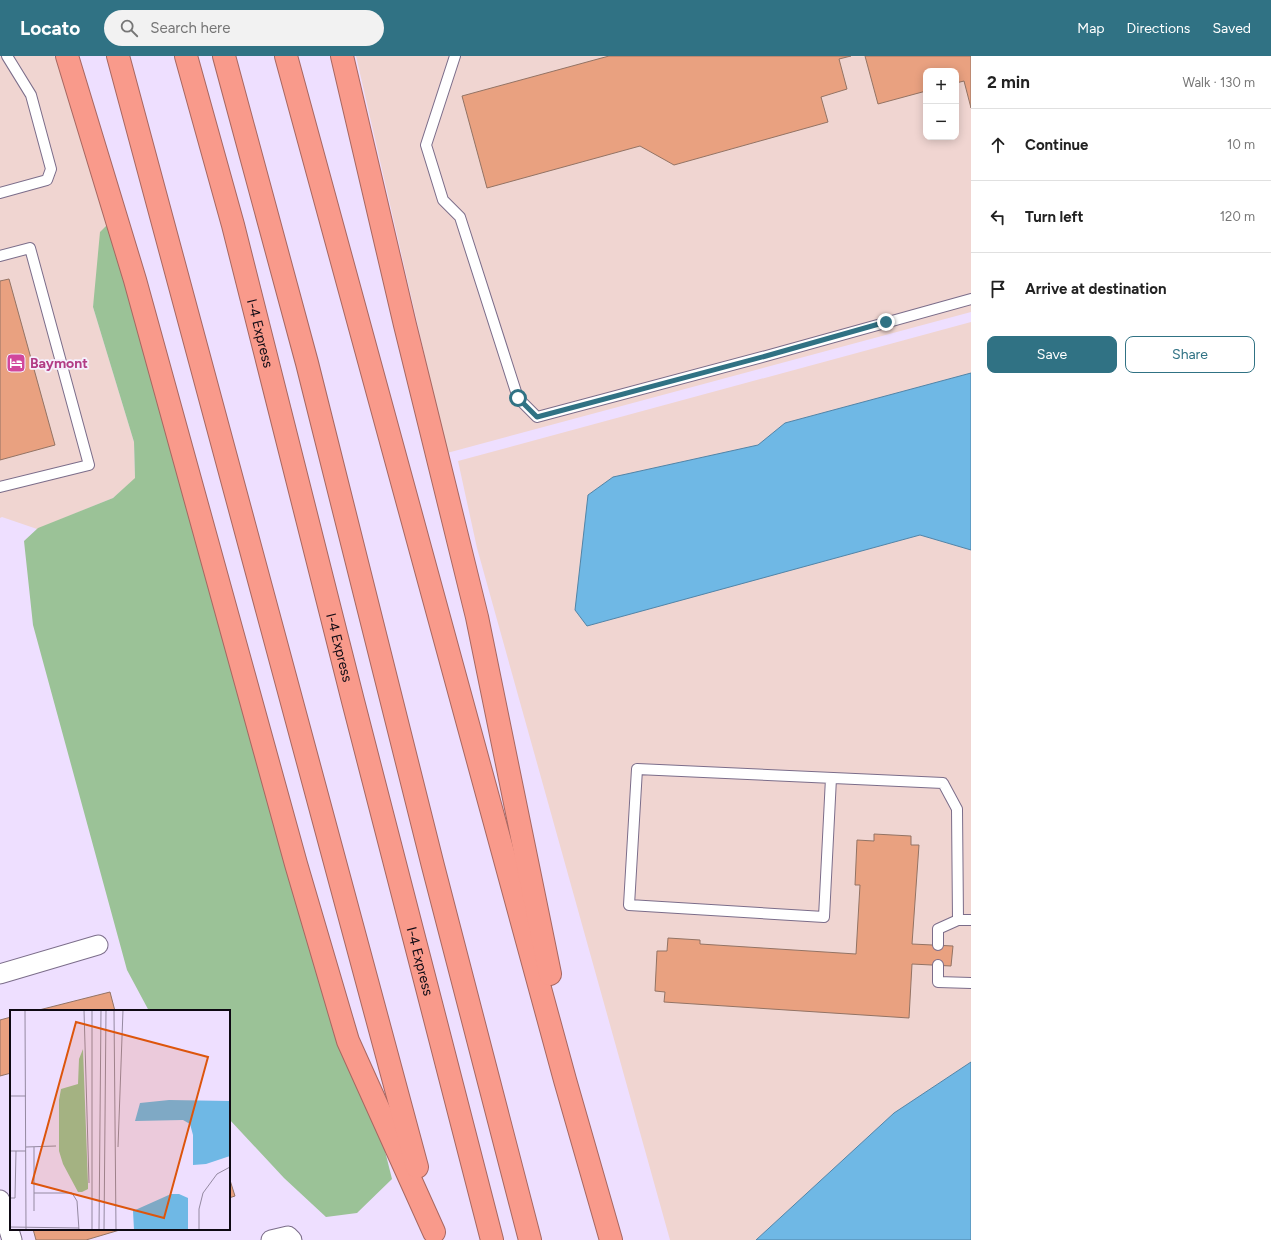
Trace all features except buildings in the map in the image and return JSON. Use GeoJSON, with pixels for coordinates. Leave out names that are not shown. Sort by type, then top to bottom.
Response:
{"type":"FeatureCollection","features":[{"type":"Feature","properties":{"kind":"highway"},"geometry":{"type":"LineString","coordinates":[[66,56],[135,280],[296,864],[348,1041],[435,1236]]}},
{"type":"Feature","properties":{"kind":"highway"},"geometry":{"type":"LineString","coordinates":[[118,56],[435,1236]]}},
{"type":"Feature","properties":{"kind":"highway","name":"I-4 Express"},"geometry":{"type":"LineString","coordinates":[[186,56],[235,232],[353,702],[492,1240]]}},
{"type":"Feature","properties":{"kind":"highway"},"geometry":{"type":"LineString","coordinates":[[224,56],[307,363],[433,866],[530,1240]]}},
{"type":"Feature","properties":{"kind":"highway"},"geometry":{"type":"LineString","coordinates":[[286,56],[565,1080],[611,1240]]}},
{"type":"Feature","properties":{"kind":"highway"},"geometry":{"type":"LineString","coordinates":[[342,56],[405,325],[477,617],[552,983],[565,1080]]}},
{"type":"Feature","properties":{"kind":"street"},"geometry":{"type":"LineString","coordinates":[[0,974],[98,946]]}},
{"type":"Feature","properties":{"kind":"street"},"geometry":{"type":"LineString","coordinates":[[0,1200],[12,1240]]}},
{"type":"Feature","properties":{"kind":"lane"},"geometry":{"type":"LineString","coordinates":[[0,192],[47,180],[51,169],[31,95],[7,56]]}},
{"type":"Feature","properties":{"kind":"lane"},"geometry":{"type":"LineString","coordinates":[[455,56],[426,145],[443,200],[460,218],[518,398],[537,417],[766,356],[971,299]]}},
{"type":"Feature","properties":{"kind":"lane"},"geometry":{"type":"LineString","coordinates":[[0,256],[30,248],[89,465],[0,487]]}},
{"type":"Feature","properties":{"kind":"lane"},"geometry":{"type":"LineString","coordinates":[[831,778],[824,917],[629,905],[637,769],[943,783],[957,809],[958,920]]}},
{"type":"Feature","properties":{"kind":"lane"},"geometry":{"type":"LineString","coordinates":[[938,945],[938,929],[958,920],[971,920]]}},
{"type":"Feature","properties":{"kind":"lane"},"geometry":{"type":"LineString","coordinates":[[938,965],[938,982],[971,983]]}},
{"type":"Feature","properties":{"kind":"shaded area"},"geometry":{"type":"Polygon","coordinates":[[[0,56],[54,56],[57,60],[107,225],[93,307],[134,442],[135,479],[113,498],[37,529],[2,517],[0,518],[0,56]]]}},
{"type":"Feature","properties":{"kind":"shaded area"},"geometry":{"type":"Polygon","coordinates":[[[356,56],[971,56],[971,312],[447,453],[356,56]]]}},
{"type":"Feature","properties":{"kind":"shaded area"},"geometry":{"type":"Polygon","coordinates":[[[971,322],[971,373],[785,423],[758,445],[613,477],[587,626],[920,535],[971,550],[971,1062],[894,1113],[756,1240],[670,1240],[477,548],[458,461],[971,322]]]}},
{"type":"Feature","properties":{"kind":"green space"},"geometry":{"type":"Polygon","coordinates":[[[107,225],[384,1147],[392,1179],[357,1213],[326,1217],[284,1178],[230,1120],[230,1010],[148,1010],[127,970],[33,625],[24,541],[38,528],[113,498],[135,478],[134,442],[93,307],[100,232],[107,225]]]}},
{"type":"Feature","properties":{"kind":"water"},"geometry":{"type":"Polygon","coordinates":[[[971,373],[971,550],[920,535],[587,626],[575,610],[588,495],[613,477],[758,445],[785,423],[971,373]]]}},
{"type":"Feature","properties":{"kind":"water"},"geometry":{"type":"Polygon","coordinates":[[[971,1062],[971,1240],[756,1240],[894,1113],[971,1062]]]}},
{"type":"Feature","properties":{"kind":"place","name":"Baymont"},"geometry":{"type":"Point","coordinates":[16,363]}},
{"type":"Feature","properties":{"kind":"route"},"geometry":{"type":"LineString","coordinates":[[518,398],[537,417],[592,404],[886,322]]}}]}
